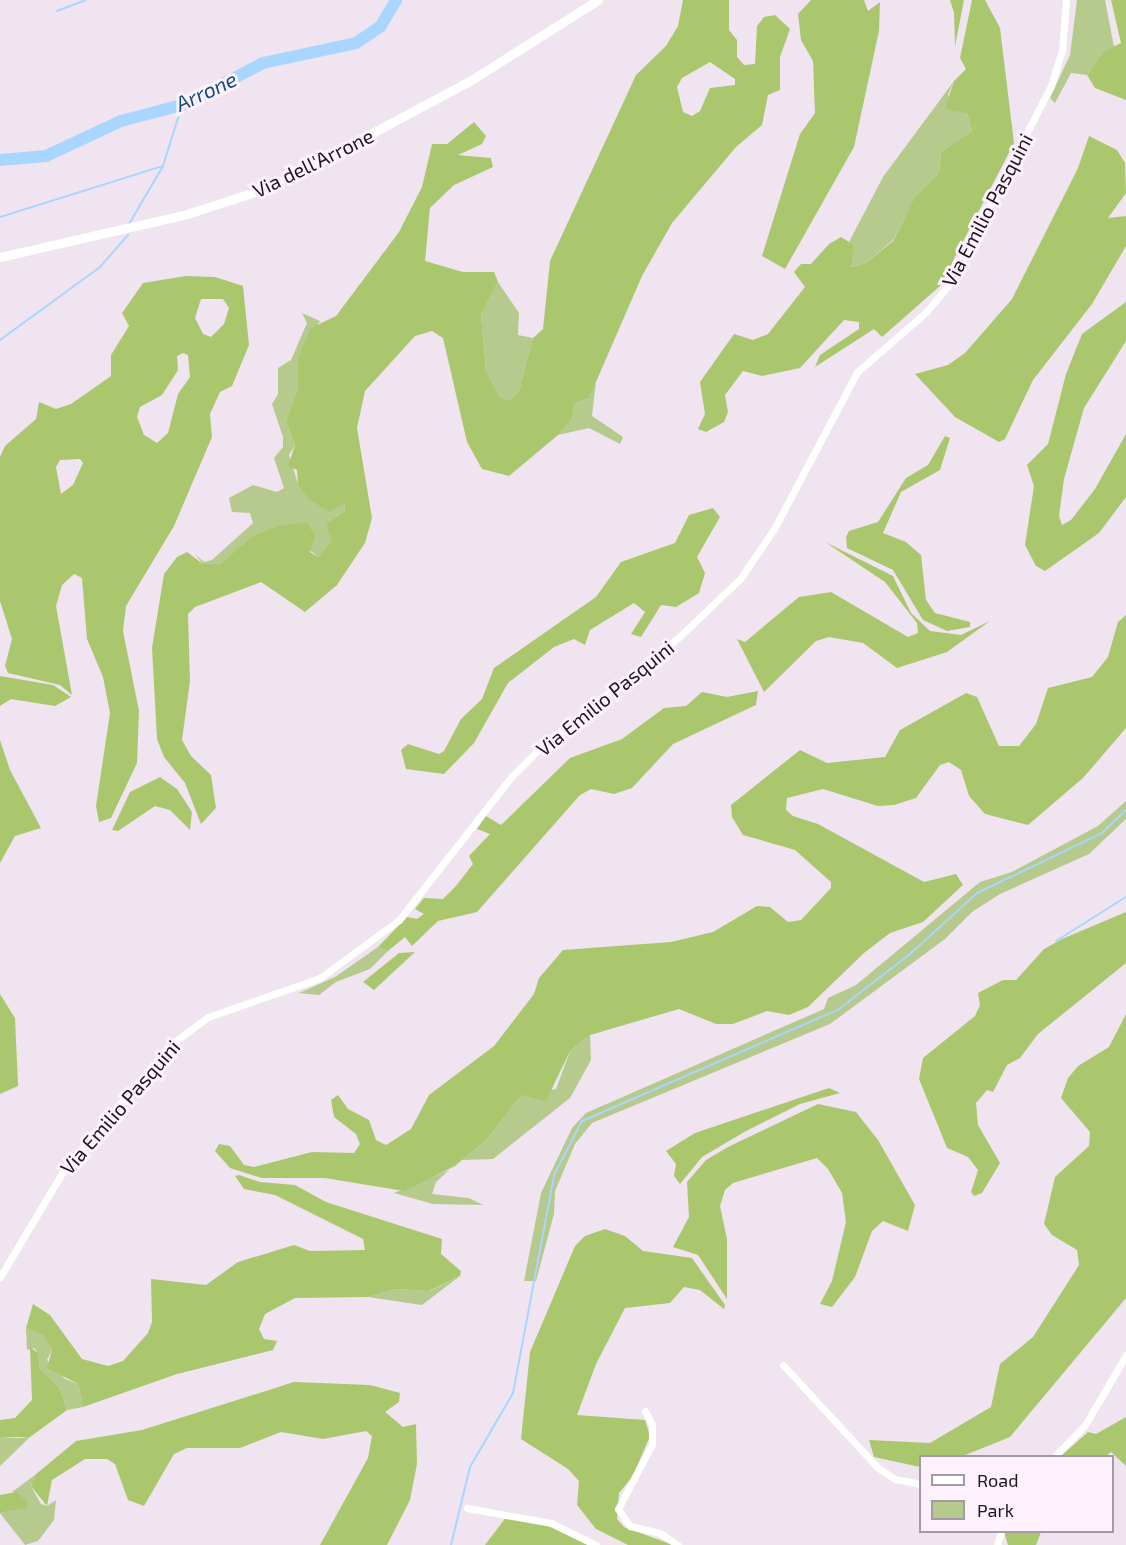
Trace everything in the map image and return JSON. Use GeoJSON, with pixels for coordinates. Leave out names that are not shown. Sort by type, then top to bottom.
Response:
{"type":"FeatureCollection","features":[{"type":"Feature","properties":{"kind":"street","name":"Via dell'Arrone"},"geometry":{"type":"LineString","coordinates":[[0,257],[210,208],[299,174],[499,63],[598,0]]}},
{"type":"Feature","properties":{"kind":"street","name":"Via Emilio Pasquini"},"geometry":{"type":"LineString","coordinates":[[0,1277],[64,1168],[170,1045],[208,1017],[320,978],[399,920],[535,753],[679,638],[740,579],[774,529],[857,372],[932,307],[950,283],[1051,86],[1062,51],[1066,0]]}},
{"type":"Feature","properties":{"kind":"street"},"geometry":{"type":"LineString","coordinates":[[1056,1455],[1085,1425],[1126,1355]]}},
{"type":"Feature","properties":{"kind":"street"},"geometry":{"type":"LineString","coordinates":[[783,1365],[877,1467],[895,1479],[919,1484]]}},
{"type":"Feature","properties":{"kind":"street"},"geometry":{"type":"LineString","coordinates":[[645,1411],[652,1425],[652,1444],[618,1509],[630,1526],[660,1533],[678,1545]]}},
{"type":"Feature","properties":{"kind":"street"},"geometry":{"type":"LineString","coordinates":[[467,1508],[551,1523],[596,1545]]}},
{"type":"Feature","properties":{"kind":"green space"},"geometry":{"type":"Polygon","coordinates":[[[683,0],[729,0],[729,30],[737,40],[737,57],[744,65],[755,64],[757,26],[764,17],[775,15],[790,29],[780,57],[780,90],[768,95],[762,125],[736,147],[672,223],[642,276],[589,398],[575,403],[572,419],[558,435],[509,476],[482,469],[467,442],[443,338],[432,331],[415,336],[365,391],[357,428],[372,518],[365,543],[337,585],[305,612],[261,582],[195,607],[188,614],[190,681],[182,740],[191,756],[211,775],[216,808],[201,824],[185,783],[164,757],[157,739],[152,648],[164,574],[177,557],[187,552],[203,564],[220,564],[253,535],[279,526],[307,522],[315,537],[310,552],[318,557],[332,541],[326,523],[345,511],[344,503],[329,512],[309,499],[298,484],[297,470],[288,466],[295,445],[286,421],[298,387],[298,358],[311,328],[336,316],[399,232],[422,187],[432,144],[447,144],[474,122],[486,136],[482,144],[458,155],[491,158],[493,167],[454,185],[430,208],[425,261],[463,272],[494,272],[498,282],[481,315],[486,371],[500,397],[510,400],[519,391],[533,338],[543,329],[550,261],[636,75],[666,46],[678,26],[683,0]],[[710,62],[682,78],[677,87],[683,112],[692,116],[700,111],[710,88],[735,85],[735,79],[710,62]]]}},
{"type":"Feature","properties":{"kind":"green space"},"geometry":{"type":"Polygon","coordinates":[[[811,0],[864,0],[868,11],[880,2],[879,31],[854,147],[785,269],[762,256],[800,134],[815,113],[813,61],[801,40],[798,14],[811,0]]]}},
{"type":"Feature","properties":{"kind":"green space"},"geometry":{"type":"Polygon","coordinates":[[[950,0],[964,0],[955,46],[954,13],[950,0]]]}},
{"type":"Feature","properties":{"kind":"green space"},"geometry":{"type":"Polygon","coordinates":[[[972,0],[985,0],[1000,28],[1014,143],[940,286],[882,337],[874,329],[815,367],[820,355],[859,329],[859,322],[844,320],[800,368],[762,376],[743,371],[725,395],[728,412],[724,422],[706,432],[698,429],[705,414],[700,382],[734,334],[753,340],[768,334],[805,287],[794,272],[801,264],[811,264],[829,244],[841,237],[854,245],[851,267],[866,263],[893,241],[914,199],[939,173],[941,152],[972,131],[967,113],[945,109],[954,81],[966,69],[960,58],[972,0]]]}},
{"type":"Feature","properties":{"kind":"green space"},"geometry":{"type":"Polygon","coordinates":[[[1077,0],[1105,0],[1114,47],[1103,52],[1087,75],[1071,73],[1055,103],[1050,98],[1070,55],[1077,0]]]}},
{"type":"Feature","properties":{"kind":"green space"},"geometry":{"type":"Polygon","coordinates":[[[1111,0],[1126,0],[1126,100],[1095,88],[1087,75],[1103,52],[1121,43],[1111,0]]]}},
{"type":"Feature","properties":{"kind":"green space"},"geometry":{"type":"Polygon","coordinates":[[[954,81],[948,95],[967,113],[972,131],[941,152],[939,173],[914,200],[893,240],[866,263],[850,267],[854,245],[849,242],[883,177],[954,81]]]}},
{"type":"Feature","properties":{"kind":"green space"},"geometry":{"type":"Polygon","coordinates":[[[1089,136],[1117,150],[1125,163],[1126,193],[1108,218],[1126,216],[1126,246],[1092,304],[1033,380],[1005,439],[999,442],[955,417],[915,374],[948,365],[965,353],[1012,299],[1078,168],[1089,136]]]}},
{"type":"Feature","properties":{"kind":"green space"},"geometry":{"type":"Polygon","coordinates":[[[186,276],[215,277],[243,286],[249,345],[232,386],[220,392],[210,414],[212,437],[174,526],[126,606],[123,631],[139,711],[137,763],[111,818],[99,822],[96,806],[110,713],[103,677],[87,639],[82,578],[74,574],[62,585],[56,606],[72,695],[60,685],[8,673],[5,666],[12,639],[0,601],[0,457],[5,446],[36,419],[39,402],[56,409],[71,404],[111,376],[111,355],[129,326],[122,313],[143,283],[186,276]],[[201,299],[195,318],[203,334],[211,337],[224,324],[229,308],[223,299],[201,299]],[[183,353],[177,356],[178,370],[162,395],[140,407],[137,417],[144,435],[157,443],[168,433],[178,394],[190,377],[188,355],[183,353]],[[80,459],[60,460],[56,467],[61,494],[73,485],[83,463],[80,459]]]}},
{"type":"Feature","properties":{"kind":"green space"},"geometry":{"type":"Polygon","coordinates":[[[498,282],[519,313],[518,335],[533,338],[519,391],[510,400],[500,397],[486,371],[481,315],[498,282]]]}},
{"type":"Feature","properties":{"kind":"green space"},"geometry":{"type":"Polygon","coordinates":[[[1126,302],[1126,341],[1084,408],[1064,479],[1059,516],[1062,525],[1071,520],[1095,489],[1126,434],[1126,497],[1099,533],[1045,571],[1036,566],[1025,545],[1034,486],[1027,465],[1048,444],[1066,374],[1082,334],[1126,302]]]}},
{"type":"Feature","properties":{"kind":"green space"},"geometry":{"type":"Polygon","coordinates":[[[302,313],[320,321],[298,358],[298,387],[286,421],[295,445],[289,455],[298,484],[344,503],[345,511],[326,523],[333,541],[318,557],[280,526],[253,535],[220,564],[203,564],[195,554],[204,562],[212,560],[253,523],[250,513],[232,512],[229,498],[253,485],[277,492],[284,488],[274,458],[283,447],[283,437],[272,404],[278,394],[278,368],[291,360],[307,323],[302,313]]]}},
{"type":"Feature","properties":{"kind":"green space"},"geometry":{"type":"Polygon","coordinates":[[[596,381],[592,416],[623,437],[620,444],[589,428],[558,435],[572,419],[575,403],[589,398],[596,381]]]}},
{"type":"Feature","properties":{"kind":"green space"},"geometry":{"type":"Polygon","coordinates":[[[945,436],[950,438],[940,470],[901,492],[883,533],[906,542],[921,555],[926,600],[935,613],[970,622],[970,627],[947,631],[923,620],[893,570],[847,548],[846,537],[849,531],[878,522],[906,478],[928,465],[945,436]]]}},
{"type":"Feature","properties":{"kind":"green space"},"geometry":{"type":"Polygon","coordinates":[[[713,508],[720,517],[697,557],[705,573],[699,593],[676,607],[661,605],[641,637],[631,634],[645,612],[634,603],[590,630],[585,645],[574,639],[554,647],[508,683],[474,743],[444,774],[406,769],[401,750],[408,744],[439,754],[444,751],[461,719],[482,699],[494,668],[596,597],[621,562],[675,543],[689,515],[713,508]]]}},
{"type":"Feature","properties":{"kind":"green space"},"geometry":{"type":"Polygon","coordinates":[[[825,542],[893,576],[911,613],[930,631],[961,635],[990,621],[947,652],[897,668],[863,643],[829,637],[816,641],[764,692],[737,639],[745,642],[799,597],[831,592],[908,637],[918,633],[917,623],[885,582],[825,542]]]}},
{"type":"Feature","properties":{"kind":"green space"},"geometry":{"type":"Polygon","coordinates":[[[1126,615],[1126,728],[1083,778],[1028,825],[985,814],[969,796],[961,770],[949,762],[940,765],[916,798],[894,805],[878,806],[823,789],[787,798],[786,810],[793,816],[818,824],[924,882],[956,874],[963,885],[923,922],[890,933],[864,953],[808,1007],[789,1015],[767,1011],[733,1024],[716,1024],[679,1009],[590,1035],[570,1051],[546,1101],[522,1095],[487,1139],[455,1166],[404,1191],[325,1178],[262,1178],[230,1168],[215,1151],[219,1144],[230,1146],[244,1165],[254,1167],[312,1152],[354,1153],[360,1144],[356,1134],[334,1117],[331,1100],[338,1095],[348,1109],[369,1120],[376,1140],[386,1145],[411,1129],[429,1095],[494,1046],[534,994],[539,978],[563,950],[671,942],[713,932],[757,906],[770,907],[788,922],[801,920],[831,888],[831,882],[795,850],[743,835],[732,817],[731,805],[800,750],[827,763],[885,757],[900,730],[966,693],[977,697],[999,746],[1019,746],[1036,724],[1048,688],[1092,677],[1108,657],[1118,622],[1126,615]]]}},
{"type":"Feature","properties":{"kind":"green space"},"geometry":{"type":"Polygon","coordinates":[[[0,676],[53,685],[71,697],[55,706],[11,699],[0,706],[0,676]]]}},
{"type":"Feature","properties":{"kind":"green space"},"geometry":{"type":"Polygon","coordinates":[[[758,691],[756,705],[673,744],[632,788],[614,794],[591,789],[580,795],[477,912],[438,921],[412,946],[405,937],[388,951],[378,947],[407,917],[417,919],[424,914],[415,909],[424,898],[443,899],[456,886],[473,864],[469,856],[490,834],[477,829],[486,816],[501,825],[570,758],[622,739],[664,708],[686,706],[702,692],[727,697],[758,691]]]}},
{"type":"Feature","properties":{"kind":"green space"},"geometry":{"type":"Polygon","coordinates":[[[0,740],[10,770],[41,828],[15,836],[0,863],[0,740]]]}},
{"type":"Feature","properties":{"kind":"green space"},"geometry":{"type":"Polygon","coordinates":[[[160,777],[177,789],[192,812],[190,830],[170,810],[155,806],[118,831],[112,830],[130,792],[160,777]]]}},
{"type":"Feature","properties":{"kind":"green space"},"geometry":{"type":"Polygon","coordinates":[[[1126,801],[1126,819],[1089,854],[1000,894],[972,912],[945,939],[830,1024],[592,1123],[575,1144],[555,1191],[554,1214],[536,1281],[524,1281],[541,1193],[572,1128],[586,1113],[824,1009],[828,998],[856,985],[980,882],[1012,872],[1098,826],[1126,801]]]}},
{"type":"Feature","properties":{"kind":"green space"},"geometry":{"type":"Polygon","coordinates":[[[1126,912],[1126,963],[1038,1034],[1020,1058],[1007,1065],[993,1092],[987,1090],[976,1103],[978,1125],[1000,1163],[982,1193],[974,1196],[971,1192],[978,1170],[968,1157],[947,1148],[919,1079],[923,1058],[975,1016],[980,1005],[978,993],[1003,980],[1016,980],[1044,949],[1062,939],[1126,912]]]}},
{"type":"Feature","properties":{"kind":"green space"},"geometry":{"type":"Polygon","coordinates":[[[378,947],[388,951],[370,969],[336,982],[319,995],[299,993],[335,977],[378,947]]]}},
{"type":"Feature","properties":{"kind":"green space"},"geometry":{"type":"Polygon","coordinates":[[[415,952],[374,990],[363,982],[399,953],[415,952]]]}},
{"type":"Feature","properties":{"kind":"green space"},"geometry":{"type":"Polygon","coordinates":[[[0,994],[15,1018],[18,1086],[0,1094],[0,994]]]}},
{"type":"Feature","properties":{"kind":"green space"},"geometry":{"type":"Polygon","coordinates":[[[1126,1014],[1126,1298],[1010,1437],[965,1455],[919,1455],[919,1467],[874,1457],[869,1440],[930,1443],[991,1407],[1000,1364],[1033,1337],[1079,1265],[1077,1250],[1052,1235],[1044,1224],[1055,1177],[1089,1146],[1090,1132],[1061,1098],[1068,1078],[1078,1066],[1109,1047],[1126,1014]]]}},
{"type":"Feature","properties":{"kind":"green space"},"geometry":{"type":"Polygon","coordinates":[[[590,1035],[591,1060],[570,1098],[493,1159],[462,1160],[487,1139],[522,1095],[556,1089],[570,1051],[590,1035]]]}},
{"type":"Feature","properties":{"kind":"green space"},"geometry":{"type":"Polygon","coordinates":[[[829,1088],[840,1093],[800,1104],[746,1131],[702,1157],[680,1184],[674,1176],[676,1164],[666,1151],[695,1133],[829,1088]]]}},
{"type":"Feature","properties":{"kind":"green space"},"geometry":{"type":"Polygon","coordinates":[[[818,1104],[856,1112],[878,1140],[915,1205],[908,1231],[883,1221],[872,1231],[855,1277],[832,1307],[820,1304],[832,1281],[846,1222],[842,1193],[828,1169],[817,1158],[733,1183],[725,1190],[720,1206],[727,1239],[727,1299],[698,1255],[673,1247],[689,1217],[687,1182],[706,1160],[818,1104]]]}},
{"type":"Feature","properties":{"kind":"green space"},"geometry":{"type":"Polygon","coordinates":[[[449,1170],[436,1182],[432,1194],[469,1198],[483,1205],[433,1204],[394,1193],[449,1170]]]}},
{"type":"Feature","properties":{"kind":"green space"},"geometry":{"type":"Polygon","coordinates":[[[239,1175],[260,1182],[295,1185],[326,1202],[442,1239],[441,1254],[461,1271],[460,1276],[429,1291],[395,1289],[368,1297],[295,1298],[265,1314],[259,1329],[264,1339],[277,1341],[273,1350],[177,1374],[83,1407],[78,1384],[47,1368],[52,1350],[43,1334],[26,1328],[33,1304],[50,1315],[82,1359],[108,1366],[123,1361],[148,1333],[152,1322],[151,1279],[206,1285],[238,1262],[294,1245],[310,1251],[365,1250],[363,1239],[275,1195],[244,1189],[235,1176],[239,1175]]]}},
{"type":"Feature","properties":{"kind":"green space"},"geometry":{"type":"Polygon","coordinates":[[[605,1229],[625,1236],[643,1251],[692,1258],[725,1305],[724,1309],[700,1290],[684,1287],[670,1303],[625,1308],[596,1364],[577,1415],[645,1420],[650,1436],[633,1476],[619,1493],[617,1519],[624,1527],[673,1545],[628,1545],[596,1529],[577,1505],[579,1481],[568,1469],[521,1439],[530,1352],[575,1246],[585,1236],[605,1229]]]}},
{"type":"Feature","properties":{"kind":"green space"},"geometry":{"type":"Polygon","coordinates":[[[460,1276],[422,1305],[368,1297],[395,1289],[430,1291],[460,1276]]]}},
{"type":"Feature","properties":{"kind":"green space"},"geometry":{"type":"Polygon","coordinates":[[[26,1328],[43,1333],[52,1350],[47,1360],[65,1379],[78,1384],[83,1407],[67,1410],[59,1387],[40,1369],[38,1353],[34,1348],[27,1350],[26,1328]]]}},
{"type":"Feature","properties":{"kind":"green space"},"geometry":{"type":"Polygon","coordinates":[[[30,1347],[38,1353],[40,1369],[59,1387],[67,1410],[30,1437],[0,1437],[0,1420],[15,1418],[32,1400],[30,1347]]]}},
{"type":"Feature","properties":{"kind":"green space"},"geometry":{"type":"Polygon","coordinates":[[[294,1382],[370,1385],[400,1393],[399,1402],[385,1412],[403,1427],[416,1424],[417,1464],[410,1500],[387,1545],[320,1545],[368,1458],[372,1436],[366,1431],[323,1439],[281,1432],[240,1448],[187,1448],[174,1454],[144,1506],[128,1500],[115,1464],[107,1459],[85,1459],[52,1480],[47,1506],[31,1486],[35,1475],[76,1441],[142,1430],[294,1382]]]}},
{"type":"Feature","properties":{"kind":"green space"},"geometry":{"type":"Polygon","coordinates":[[[1126,1417],[1126,1466],[1111,1452],[1107,1455],[1062,1455],[1088,1432],[1096,1434],[1126,1417]]]}},
{"type":"Feature","properties":{"kind":"green space"},"geometry":{"type":"Polygon","coordinates":[[[0,1437],[19,1438],[30,1437],[0,1466],[0,1437]]]}},
{"type":"Feature","properties":{"kind":"green space"},"geometry":{"type":"Polygon","coordinates":[[[35,1475],[31,1486],[41,1504],[47,1506],[56,1500],[54,1520],[38,1541],[25,1545],[0,1513],[15,1510],[16,1493],[12,1492],[35,1475]]]}},
{"type":"Feature","properties":{"kind":"green space"},"geometry":{"type":"Polygon","coordinates":[[[16,1492],[28,1502],[26,1508],[0,1513],[0,1495],[16,1492]]]}},
{"type":"Feature","properties":{"kind":"green space"},"geometry":{"type":"Polygon","coordinates":[[[507,1516],[540,1522],[594,1545],[485,1545],[507,1516]]]}},
{"type":"Feature","properties":{"kind":"green space"},"geometry":{"type":"Polygon","coordinates":[[[1004,1533],[1041,1533],[1036,1545],[1008,1545],[1004,1533]]]}},
{"type":"Feature","properties":{"kind":"waterway"},"geometry":{"type":"LineString","coordinates":[[57,11],[85,0]]}},
{"type":"Feature","properties":{"kind":"waterway","name":"Arrone"},"geometry":{"type":"LineString","coordinates":[[0,160],[46,156],[121,121],[182,105],[263,63],[356,43],[380,27],[396,0]]}},
{"type":"Feature","properties":{"kind":"waterway"},"geometry":{"type":"LineString","coordinates":[[129,224],[163,166],[182,105]]}},
{"type":"Feature","properties":{"kind":"waterway"},"geometry":{"type":"LineString","coordinates":[[0,217],[163,166]]}},
{"type":"Feature","properties":{"kind":"waterway"},"geometry":{"type":"LineString","coordinates":[[0,340],[100,267],[128,235]]}},
{"type":"Feature","properties":{"kind":"waterway"},"geometry":{"type":"LineString","coordinates":[[451,1545],[470,1467],[513,1393],[554,1175],[582,1121],[839,1009],[910,954],[977,893],[1102,833],[1126,810]]}},
{"type":"Feature","properties":{"kind":"waterway"},"geometry":{"type":"LineString","coordinates":[[1056,941],[1126,897]]}}]}
